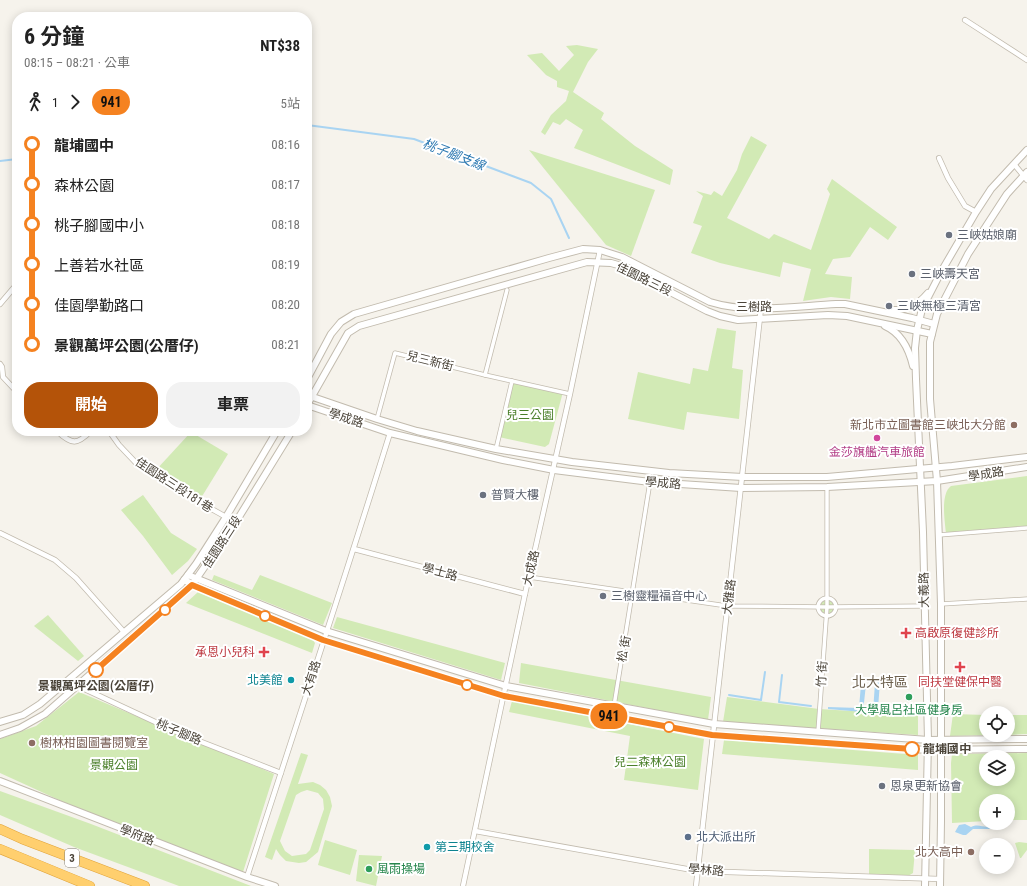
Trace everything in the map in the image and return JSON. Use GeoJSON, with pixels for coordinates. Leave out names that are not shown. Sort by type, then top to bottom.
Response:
{"type":"FeatureCollection","features":[{"type":"Feature","properties":{"kind":"highway","name":"3"},"geometry":{"type":"LineString","coordinates":[[0,830],[145,886]]}},
{"type":"Feature","properties":{"kind":"highway","name":"3"},"geometry":{"type":"LineString","coordinates":[[0,849],[90,886]]}},
{"type":"Feature","properties":{"kind":"street"},"geometry":{"type":"LineString","coordinates":[[965,20],[1027,60]]}},
{"type":"Feature","properties":{"kind":"street"},"geometry":{"type":"LineString","coordinates":[[920,319],[922,309],[941,272],[976,212],[991,189],[1027,150]]}},
{"type":"Feature","properties":{"kind":"street"},"geometry":{"type":"LineString","coordinates":[[939,158],[948,178],[965,206],[976,212]]}},
{"type":"Feature","properties":{"kind":"street"},"geometry":{"type":"LineString","coordinates":[[934,324],[950,287],[968,254],[1007,194],[1026,176],[1014,164]]}},
{"type":"Feature","properties":{"kind":"street"},"geometry":{"type":"LineString","coordinates":[[312,369],[331,334],[341,322],[354,314],[583,249],[600,250]]}},
{"type":"Feature","properties":{"kind":"street","name":"三樹路"},"geometry":{"type":"LineString","coordinates":[[600,250],[622,257],[710,302],[723,306],[761,308],[836,304],[920,319],[934,324]]}},
{"type":"Feature","properties":{"kind":"street","name":"大成路"},"geometry":{"type":"LineString","coordinates":[[463,886],[554,470],[600,250]]}},
{"type":"Feature","properties":{"kind":"street","name":"佳園路三段"},"geometry":{"type":"LineString","coordinates":[[312,391],[348,333],[359,326],[587,262],[618,265],[707,311],[738,320],[828,315],[847,316],[932,334]]}},
{"type":"Feature","properties":{"kind":"street"},"geometry":{"type":"LineString","coordinates":[[870,310],[899,311],[910,308],[923,299],[941,272]]}},
{"type":"Feature","properties":{"kind":"street"},"geometry":{"type":"LineString","coordinates":[[0,304],[12,290]]}},
{"type":"Feature","properties":{"kind":"street"},"geometry":{"type":"LineString","coordinates":[[485,375],[507,290]]}},
{"type":"Feature","properties":{"kind":"street","name":"大雅路"},"geometry":{"type":"LineString","coordinates":[[696,886],[712,735],[761,319],[761,308]]}},
{"type":"Feature","properties":{"kind":"street","name":"大義路"},"geometry":{"type":"LineString","coordinates":[[920,319],[915,348],[921,482],[928,740],[925,886]]}},
{"type":"Feature","properties":{"kind":"street"},"geometry":{"type":"LineString","coordinates":[[876,322],[888,328],[900,338],[907,348],[916,379]]}},
{"type":"Feature","properties":{"kind":"street","name":"大義路"},"geometry":{"type":"LineString","coordinates":[[934,324],[930,342],[929,376],[937,481],[941,604],[942,741],[940,886]]}},
{"type":"Feature","properties":{"kind":"street","name":"兒三新街"},"geometry":{"type":"LineString","coordinates":[[377,419],[395,353],[570,394]]}},
{"type":"Feature","properties":{"kind":"street"},"geometry":{"type":"LineString","coordinates":[[0,364],[2,367],[3,377],[12,387]]}},
{"type":"Feature","properties":{"kind":"street"},"geometry":{"type":"LineString","coordinates":[[496,449],[512,381]]}},
{"type":"Feature","properties":{"kind":"street","name":"學成路"},"geometry":{"type":"LineString","coordinates":[[312,397],[417,431],[496,449],[556,460],[669,473],[743,478],[827,477],[936,468],[1027,457]]}},
{"type":"Feature","properties":{"kind":"street","name":"學成路"},"geometry":{"type":"LineString","coordinates":[[312,407],[390,432],[503,460],[554,470],[650,482],[741,488],[827,487],[937,481],[1027,467]]}},
{"type":"Feature","properties":{"kind":"street","name":"大有路"},"geometry":{"type":"LineString","coordinates":[[247,877],[323,640],[354,549],[390,432]]}},
{"type":"Feature","properties":{"kind":"street"},"geometry":{"type":"LineString","coordinates":[[62,436],[66,440],[74,442],[83,440],[87,436]]}},
{"type":"Feature","properties":{"kind":"street","name":"佳園路三段181巷"},"geometry":{"type":"LineString","coordinates":[[113,436],[137,464],[174,488],[226,517]]}},
{"type":"Feature","properties":{"kind":"street","name":"佳園路三段"},"geometry":{"type":"LineString","coordinates":[[0,722],[23,715],[40,704],[186,577],[226,517],[274,436]]}},
{"type":"Feature","properties":{"kind":"street","name":"佳園路三段"},"geometry":{"type":"LineString","coordinates":[[0,735],[20,728],[45,714],[198,579],[239,517],[289,436]]}},
{"type":"Feature","properties":{"kind":"street","name":"松 街"},"geometry":{"type":"LineString","coordinates":[[614,706],[650,482]]}},
{"type":"Feature","properties":{"kind":"street","name":"竹 街"},"geometry":{"type":"LineString","coordinates":[[818,732],[827,607],[827,487]]}},
{"type":"Feature","properties":{"kind":"street"},"geometry":{"type":"LineString","coordinates":[[939,535],[1027,528]]}},
{"type":"Feature","properties":{"kind":"street"},"geometry":{"type":"LineString","coordinates":[[0,533],[56,560],[76,578],[124,632]]}},
{"type":"Feature","properties":{"kind":"street","name":"學士路"},"geometry":{"type":"LineString","coordinates":[[354,549],[526,594]]}},
{"type":"Feature","properties":{"kind":"street"},"geometry":{"type":"LineString","coordinates":[[186,577],[198,579],[326,631],[506,686],[714,724],[942,741],[1027,739]]}},
{"type":"Feature","properties":{"kind":"street"},"geometry":{"type":"LineString","coordinates":[[186,577],[192,585],[323,640],[504,696],[712,735],[927,750],[1027,749]]}},
{"type":"Feature","properties":{"kind":"street"},"geometry":{"type":"LineString","coordinates":[[530,577],[728,606],[925,606]]}},
{"type":"Feature","properties":{"kind":"street"},"geometry":{"type":"LineString","coordinates":[[827,598],[835,603],[832,613],[826,616],[821,613],[818,607],[822,600],[827,598]]}},
{"type":"Feature","properties":{"kind":"street"},"geometry":{"type":"LineString","coordinates":[[941,604],[1027,599]]}},
{"type":"Feature","properties":{"kind":"street","name":"桃子腳路"},"geometry":{"type":"LineString","coordinates":[[78,686],[181,734],[281,773]]}},
{"type":"Feature","properties":{"kind":"street","name":"學府路"},"geometry":{"type":"LineString","coordinates":[[0,781],[247,877],[275,886]]}},
{"type":"Feature","properties":{"kind":"street","name":"學林路"},"geometry":{"type":"LineString","coordinates":[[475,831],[698,871],[940,879]]}},
{"type":"Feature","properties":{"kind":"green space"},"geometry":{"type":"Polygon","coordinates":[[[577,45],[598,49],[588,62],[573,92],[604,113],[601,119],[635,146],[673,170],[670,185],[574,148],[583,130],[566,119],[560,125],[553,122],[545,135],[541,132],[551,115],[566,101],[569,91],[557,87],[557,81],[546,75],[527,55],[542,53],[559,71],[574,55],[566,46],[577,45]]]}},
{"type":"Feature","properties":{"kind":"green space"},"geometry":{"type":"Polygon","coordinates":[[[751,136],[767,145],[727,218],[769,239],[774,234],[811,250],[830,194],[827,189],[832,179],[897,227],[888,240],[870,227],[850,257],[833,259],[825,274],[852,277],[850,299],[831,297],[803,301],[811,269],[783,262],[780,277],[720,263],[691,253],[702,226],[693,223],[703,196],[696,191],[711,195],[714,191],[722,196],[737,170],[742,154],[751,136]]]}},
{"type":"Feature","properties":{"kind":"green space"},"geometry":{"type":"Polygon","coordinates":[[[529,150],[655,190],[631,256],[606,245],[529,150]]]}},
{"type":"Feature","properties":{"kind":"green space"},"geometry":{"type":"Polygon","coordinates":[[[717,328],[736,331],[732,368],[743,370],[739,419],[687,412],[684,430],[628,419],[638,372],[690,384],[693,368],[708,371],[717,328]]]}},
{"type":"Feature","properties":{"kind":"green space","name":"兒三公園"},"geometry":{"type":"Polygon","coordinates":[[[512,381],[563,392],[549,444],[545,447],[499,437],[512,381]]]}},
{"type":"Feature","properties":{"kind":"green space"},"geometry":{"type":"Polygon","coordinates":[[[187,436],[198,436],[228,454],[201,498],[156,470],[187,436]]]}},
{"type":"Feature","properties":{"kind":"green space"},"geometry":{"type":"Polygon","coordinates":[[[1027,476],[1027,528],[946,534],[944,502],[945,495],[951,486],[1027,476]]]}},
{"type":"Feature","properties":{"kind":"green space"},"geometry":{"type":"Polygon","coordinates":[[[143,495],[171,533],[197,549],[188,561],[172,575],[143,536],[121,510],[143,495]]]}},
{"type":"Feature","properties":{"kind":"green space"},"geometry":{"type":"Polygon","coordinates":[[[214,575],[252,590],[260,575],[332,603],[323,625],[212,580],[214,575]]]}},
{"type":"Feature","properties":{"kind":"green space"},"geometry":{"type":"Polygon","coordinates":[[[198,592],[312,639],[315,643],[312,653],[186,603],[198,592]]]}},
{"type":"Feature","properties":{"kind":"green space"},"geometry":{"type":"Polygon","coordinates":[[[827,598],[833,601],[836,607],[833,613],[827,616],[821,613],[818,607],[821,601],[827,598]]]}},
{"type":"Feature","properties":{"kind":"green space"},"geometry":{"type":"Polygon","coordinates":[[[48,615],[84,656],[78,661],[34,626],[48,615]]]}},
{"type":"Feature","properties":{"kind":"green space"},"geometry":{"type":"Polygon","coordinates":[[[337,617],[505,663],[501,680],[333,628],[337,617]]]}},
{"type":"Feature","properties":{"kind":"green space"},"geometry":{"type":"Polygon","coordinates":[[[521,663],[711,697],[708,720],[519,683],[521,663]]]}},
{"type":"Feature","properties":{"kind":"green space","name":"景觀公園"},"geometry":{"type":"Polygon","coordinates":[[[79,692],[274,774],[243,872],[92,815],[0,773],[0,739],[36,726],[79,692]]]}},
{"type":"Feature","properties":{"kind":"green space"},"geometry":{"type":"Polygon","coordinates":[[[727,697],[819,709],[918,715],[918,735],[723,722],[727,697]]]}},
{"type":"Feature","properties":{"kind":"green space","name":"兒二森林公園"},"geometry":{"type":"Polygon","coordinates":[[[512,701],[704,739],[698,790],[624,780],[630,736],[509,712],[512,701]]]}},
{"type":"Feature","properties":{"kind":"green space"},"geometry":{"type":"Polygon","coordinates":[[[953,714],[979,715],[979,735],[950,736],[953,714]]]}},
{"type":"Feature","properties":{"kind":"green space"},"geometry":{"type":"Polygon","coordinates":[[[1015,715],[1027,715],[1027,734],[1015,735],[1015,715]]]}},
{"type":"Feature","properties":{"kind":"green space"},"geometry":{"type":"Polygon","coordinates":[[[724,740],[918,755],[918,770],[722,754],[724,740]]]}},
{"type":"Feature","properties":{"kind":"green space"},"geometry":{"type":"Polygon","coordinates":[[[301,753],[308,755],[298,784],[313,782],[320,785],[326,790],[330,797],[332,806],[318,852],[306,862],[299,863],[286,861],[276,849],[272,860],[265,857],[301,753]],[[307,790],[296,795],[280,841],[285,851],[292,856],[306,854],[310,850],[324,809],[323,799],[318,793],[307,790]]]}},
{"type":"Feature","properties":{"kind":"green space"},"geometry":{"type":"Polygon","coordinates":[[[1015,753],[1027,753],[1027,820],[1015,820],[1015,794],[979,794],[979,821],[952,823],[952,754],[979,754],[979,786],[1015,786],[1015,753]]]}},
{"type":"Feature","properties":{"kind":"green space"},"geometry":{"type":"Polygon","coordinates":[[[0,791],[91,824],[251,886],[179,886],[74,847],[0,815],[0,791]]]}},
{"type":"Feature","properties":{"kind":"green space"},"geometry":{"type":"Polygon","coordinates":[[[325,840],[357,850],[350,875],[318,865],[325,840]]]}},
{"type":"Feature","properties":{"kind":"green space"},"geometry":{"type":"Polygon","coordinates":[[[1015,843],[1027,843],[1027,850],[1021,858],[1020,858],[1015,843]]]}},
{"type":"Feature","properties":{"kind":"green space"},"geometry":{"type":"Polygon","coordinates":[[[869,849],[915,850],[913,873],[908,876],[869,876],[869,849]]]}},
{"type":"Feature","properties":{"kind":"green space","name":"風雨操場"},"geometry":{"type":"Polygon","coordinates":[[[359,855],[382,856],[376,886],[356,881],[359,855]]]}},
{"type":"Feature","properties":{"kind":"water"},"geometry":{"type":"Polygon","coordinates":[[[880,682],[878,708],[911,710],[910,715],[873,712],[875,683],[880,682]]]}},
{"type":"Feature","properties":{"kind":"water"},"geometry":{"type":"Polygon","coordinates":[[[861,684],[866,684],[863,712],[828,709],[828,707],[859,708],[861,684]]]}},
{"type":"Feature","properties":{"kind":"water"},"geometry":{"type":"Polygon","coordinates":[[[965,824],[971,827],[979,826],[979,829],[973,829],[966,835],[955,832],[959,825],[965,824]]]}},
{"type":"Feature","properties":{"kind":"waterway","name":"桃子腳支線"},"geometry":{"type":"LineString","coordinates":[[312,126],[414,139],[531,183],[551,199],[569,238]]}},
{"type":"Feature","properties":{"kind":"waterway","name":"桃子腳支線"},"geometry":{"type":"LineString","coordinates":[[0,161],[12,160]]}},
{"type":"Feature","properties":{"kind":"waterway"},"geometry":{"type":"LineString","coordinates":[[729,695],[761,700],[765,672]]}},
{"type":"Feature","properties":{"kind":"waterway"},"geometry":{"type":"LineString","coordinates":[[782,675],[779,702],[811,706]]}},
{"type":"Feature","properties":{"kind":"bus line","name":"941"},"geometry":{"type":"LineString","coordinates":[[96,670],[192,585],[323,640],[504,696],[712,735],[912,749]]}},
{"type":"Feature","properties":{"kind":"place","name":"三峽姑娘廟"},"geometry":{"type":"Point","coordinates":[949,235]}},
{"type":"Feature","properties":{"kind":"place","name":"三峽壽天宮"},"geometry":{"type":"Point","coordinates":[912,274]}},
{"type":"Feature","properties":{"kind":"place","name":"三峽無極三清宮"},"geometry":{"type":"Point","coordinates":[889,306]}},
{"type":"Feature","properties":{"kind":"place","name":"新北市立圖書館三峽北大分館"},"geometry":{"type":"Point","coordinates":[1014,425]}},
{"type":"Feature","properties":{"kind":"place","name":"金莎旗艦汽車旅館"},"geometry":{"type":"Point","coordinates":[877,438]}},
{"type":"Feature","properties":{"kind":"place","name":"普賢大樓"},"geometry":{"type":"Point","coordinates":[483,495]}},
{"type":"Feature","properties":{"kind":"place","name":"三樹靈糧福音中心"},"geometry":{"type":"Point","coordinates":[603,596]}},
{"type":"Feature","properties":{"kind":"place","name":"高啟原復健診所"},"geometry":{"type":"Point","coordinates":[906,633]}},
{"type":"Feature","properties":{"kind":"place","name":"承恩小兒科"},"geometry":{"type":"Point","coordinates":[264,652]}},
{"type":"Feature","properties":{"kind":"place","name":"同扶堂健保中醫"},"geometry":{"type":"Point","coordinates":[960,667]}},
{"type":"Feature","properties":{"kind":"place","name":"景觀萬坪公園(公厝仔)"},"geometry":{"type":"Point","coordinates":[96,670]}},
{"type":"Feature","properties":{"kind":"place","name":"北美館"},"geometry":{"type":"Point","coordinates":[291,680]}},
{"type":"Feature","properties":{"kind":"place","name":"大學風呂社區健身房"},"geometry":{"type":"Point","coordinates":[909,697]}},
{"type":"Feature","properties":{"kind":"place","name":"樹林柑園圖書閱覽室"},"geometry":{"type":"Point","coordinates":[32,743]}},
{"type":"Feature","properties":{"kind":"place","name":"龍埔國中"},"geometry":{"type":"Point","coordinates":[912,749]}},
{"type":"Feature","properties":{"kind":"place","name":"恩泉更新協會"},"geometry":{"type":"Point","coordinates":[882,786]}},
{"type":"Feature","properties":{"kind":"place","name":"北大派出所"},"geometry":{"type":"Point","coordinates":[688,837]}},
{"type":"Feature","properties":{"kind":"place","name":"第三期校舍"},"geometry":{"type":"Point","coordinates":[427,847]}},
{"type":"Feature","properties":{"kind":"place","name":"北大高中"},"geometry":{"type":"Point","coordinates":[971,852]}},
{"type":"Feature","properties":{"kind":"place","name":"風雨操場"},"geometry":{"type":"Point","coordinates":[369,869]}},
{"type":"Feature","properties":{"kind":"district","name":"北大特區"},"geometry":{"type":"Point","coordinates":[880,682]}}]}
